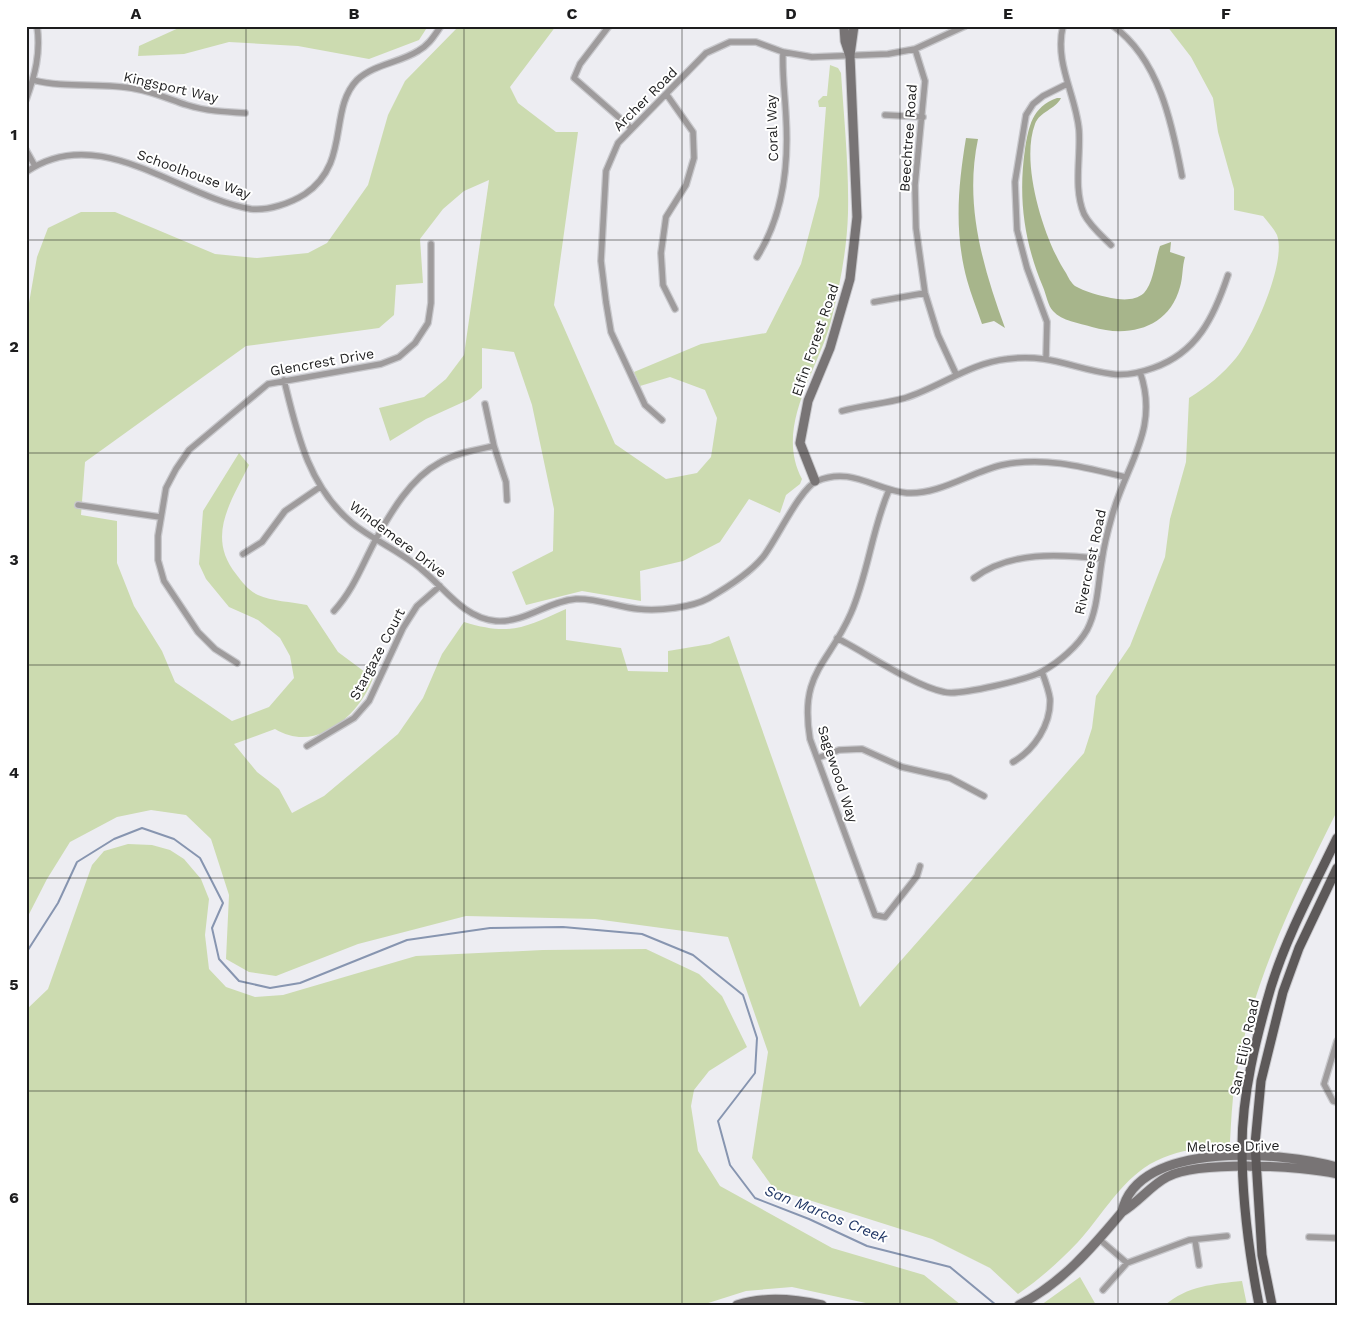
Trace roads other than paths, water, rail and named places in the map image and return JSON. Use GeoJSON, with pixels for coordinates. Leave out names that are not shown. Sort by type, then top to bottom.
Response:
{"type":"FeatureCollection","features":[{"type":"Feature","properties":{"kind":"main road","name":"San Elijo Road"},"geometry":{"type":"LineString","coordinates":[[1259,1305],[1249,1252],[1243,1157],[1249,1078],[1272,986],[1287,946],[1337,838]]}},
{"type":"Feature","properties":{"kind":"main road","name":"San Elijo Road"},"geometry":{"type":"LineString","coordinates":[[1272,1305],[1262,1255],[1255,1144],[1261,1081],[1281,1000],[1299,948],[1337,868]]}},
{"type":"Feature","properties":{"kind":"street"},"geometry":{"type":"LineString","coordinates":[[26,100],[33,80],[39,43],[37,26]]}},
{"type":"Feature","properties":{"kind":"street","name":"Schoolhouse Way"},"geometry":{"type":"LineString","coordinates":[[26,172],[49,158],[72,155],[106,157],[141,166],[226,202],[253,209],[280,206],[306,194],[326,173],[336,150],[344,102],[357,80],[377,67],[418,52],[429,43],[441,26]]}},
{"type":"Feature","properties":{"kind":"street"},"geometry":{"type":"LineString","coordinates":[[609,26],[580,64],[574,78],[632,128]]}},
{"type":"Feature","properties":{"kind":"street"},"geometry":{"type":"LineString","coordinates":[[844,26],[845,40],[850,56]]}},
{"type":"Feature","properties":{"kind":"street"},"geometry":{"type":"LineString","coordinates":[[850,56],[854,26]]}},
{"type":"Feature","properties":{"kind":"street","name":"Archer Road"},"geometry":{"type":"LineString","coordinates":[[662,420],[645,406],[611,332],[601,260],[606,171],[618,143],[706,53],[730,42],[756,42],[783,52],[812,57],[888,54],[915,50],[965,26]]}},
{"type":"Feature","properties":{"kind":"street"},"geometry":{"type":"LineString","coordinates":[[1063,26],[1060,56],[1079,130],[1079,196],[1084,213],[1091,225],[1111,245]]}},
{"type":"Feature","properties":{"kind":"street"},"geometry":{"type":"LineString","coordinates":[[1113,26],[1129,38],[1152,74],[1168,112],[1182,176]]}},
{"type":"Feature","properties":{"kind":"street","name":"Beechtree Road"},"geometry":{"type":"LineString","coordinates":[[915,50],[926,81],[915,185],[916,228],[924,293],[938,335],[956,374]]}},
{"type":"Feature","properties":{"kind":"street","name":"Coral Way"},"geometry":{"type":"LineString","coordinates":[[757,258],[770,236],[781,200],[787,161],[782,76],[783,52]]}},
{"type":"Feature","properties":{"kind":"street","name":"Elfin Forest Road"},"geometry":{"type":"LineString","coordinates":[[815,481],[800,443],[808,401],[830,348],[850,279],[857,217],[850,56]]}},
{"type":"Feature","properties":{"kind":"street","name":"Kingsport Way"},"geometry":{"type":"LineString","coordinates":[[33,80],[53,86],[108,86],[137,89],[190,106],[213,111],[245,113]]}},
{"type":"Feature","properties":{"kind":"street"},"geometry":{"type":"LineString","coordinates":[[1046,358],[1047,322],[1027,268],[1017,230],[1015,182],[1026,115],[1033,104],[1043,96],[1067,84]]}},
{"type":"Feature","properties":{"kind":"street"},"geometry":{"type":"LineString","coordinates":[[667,95],[692,132],[694,158],[686,184],[666,217],[660,253],[664,285],[675,309]]}},
{"type":"Feature","properties":{"kind":"street"},"geometry":{"type":"LineString","coordinates":[[885,115],[923,117]]}},
{"type":"Feature","properties":{"kind":"street"},"geometry":{"type":"LineString","coordinates":[[26,150],[35,166]]}},
{"type":"Feature","properties":{"kind":"street","name":"Glencrest Drive"},"geometry":{"type":"LineString","coordinates":[[237,663],[215,649],[198,632],[164,581],[158,560],[160,517],[166,488],[189,450],[258,390],[268,384],[381,364],[399,357],[415,343],[428,323],[432,303],[431,244]]}},
{"type":"Feature","properties":{"kind":"street"},"geometry":{"type":"LineString","coordinates":[[842,411],[860,405],[905,398],[956,374],[1006,359],[1046,358],[1111,374],[1140,372],[1171,360],[1186,351],[1199,337],[1216,309],[1228,275]]}},
{"type":"Feature","properties":{"kind":"street"},"geometry":{"type":"LineString","coordinates":[[874,302],[924,293]]}},
{"type":"Feature","properties":{"kind":"street","name":"Rivercrest Road"},"geometry":{"type":"LineString","coordinates":[[837,638],[925,685],[946,693],[971,691],[1042,672],[1069,651],[1087,630],[1096,602],[1102,559],[1112,516],[1125,478],[1137,452],[1147,419],[1147,393],[1140,372]]}},
{"type":"Feature","properties":{"kind":"street","name":"Windemere Drive"},"geometry":{"type":"LineString","coordinates":[[284,380],[297,434],[307,463],[320,487],[334,506],[353,523],[421,569],[460,606],[477,617],[498,621],[521,618],[551,605],[577,599],[640,609],[674,607],[706,600],[735,582],[762,558],[801,497],[815,481]]}},
{"type":"Feature","properties":{"kind":"street"},"geometry":{"type":"LineString","coordinates":[[485,404],[494,446],[506,482],[506,500]]}},
{"type":"Feature","properties":{"kind":"street"},"geometry":{"type":"LineString","coordinates":[[334,611],[347,597],[376,539],[403,497],[420,477],[438,463],[462,453],[494,446]]}},
{"type":"Feature","properties":{"kind":"street"},"geometry":{"type":"LineString","coordinates":[[815,481],[839,476],[867,480],[889,490],[910,493],[934,488],[1001,465],[1033,461],[1071,464],[1125,478]]}},
{"type":"Feature","properties":{"kind":"street"},"geometry":{"type":"LineString","coordinates":[[243,554],[262,542],[285,511],[320,487]]}},
{"type":"Feature","properties":{"kind":"street","name":"Sagewood Way"},"geometry":{"type":"LineString","coordinates":[[889,490],[879,513],[851,613],[816,670],[808,694],[807,718],[810,739],[875,915],[885,917],[917,876],[920,866]]}},
{"type":"Feature","properties":{"kind":"street"},"geometry":{"type":"LineString","coordinates":[[78,505],[160,517]]}},
{"type":"Feature","properties":{"kind":"street"},"geometry":{"type":"LineString","coordinates":[[974,578],[987,568],[1007,561],[1034,556],[1067,555],[1102,559]]}},
{"type":"Feature","properties":{"kind":"street","name":"Stargaze Court"},"geometry":{"type":"LineString","coordinates":[[307,746],[354,718],[369,701],[403,628],[417,606],[440,586]]}},
{"type":"Feature","properties":{"kind":"street"},"geometry":{"type":"LineString","coordinates":[[1012,762],[1024,755],[1037,739],[1047,721],[1050,699],[1042,672]]}},
{"type":"Feature","properties":{"kind":"street"},"geometry":{"type":"LineString","coordinates":[[818,758],[840,750],[862,749],[902,767],[950,778],[984,796]]}},
{"type":"Feature","properties":{"kind":"street"},"geometry":{"type":"LineString","coordinates":[[1337,1041],[1324,1084],[1333,1101],[1337,1102]]}},
{"type":"Feature","properties":{"kind":"street","name":"Melrose Drive"},"geometry":{"type":"LineString","coordinates":[[1122,1212],[1125,1198],[1164,1167],[1197,1158],[1256,1157],[1308,1159],[1337,1167]]}},
{"type":"Feature","properties":{"kind":"street","name":"Melrose Drive"},"geometry":{"type":"LineString","coordinates":[[1020,1304],[1060,1279],[1122,1212],[1134,1205],[1156,1184],[1176,1174],[1198,1168],[1310,1168],[1337,1174]]}},
{"type":"Feature","properties":{"kind":"street"},"geometry":{"type":"LineString","coordinates":[[1103,1290],[1127,1263],[1154,1252],[1195,1240],[1227,1236]]}},
{"type":"Feature","properties":{"kind":"street"},"geometry":{"type":"LineString","coordinates":[[1309,1237],[1337,1238]]}},
{"type":"Feature","properties":{"kind":"street"},"geometry":{"type":"LineString","coordinates":[[1099,1239],[1127,1263]]}},
{"type":"Feature","properties":{"kind":"street"},"geometry":{"type":"LineString","coordinates":[[1195,1240],[1198,1265]]}},
{"type":"Feature","properties":{"kind":"street"},"geometry":{"type":"LineString","coordinates":[[737,1305],[749,1301],[795,1299],[822,1305]]}},
{"type":"Feature","properties":{"kind":"waterway","name":"San Marcos Creek"},"geometry":{"type":"LineString","coordinates":[[26,953],[58,903],[77,862],[114,839],[142,828],[174,839],[200,858],[223,903],[212,928],[219,959],[239,981],[270,988],[300,983],[407,940],[490,928],[563,927],[642,934],[693,955],[743,995],[757,1038],[755,1073],[718,1121],[730,1165],[755,1198],[809,1219],[867,1246],[950,1267],[996,1305]]}}]}
